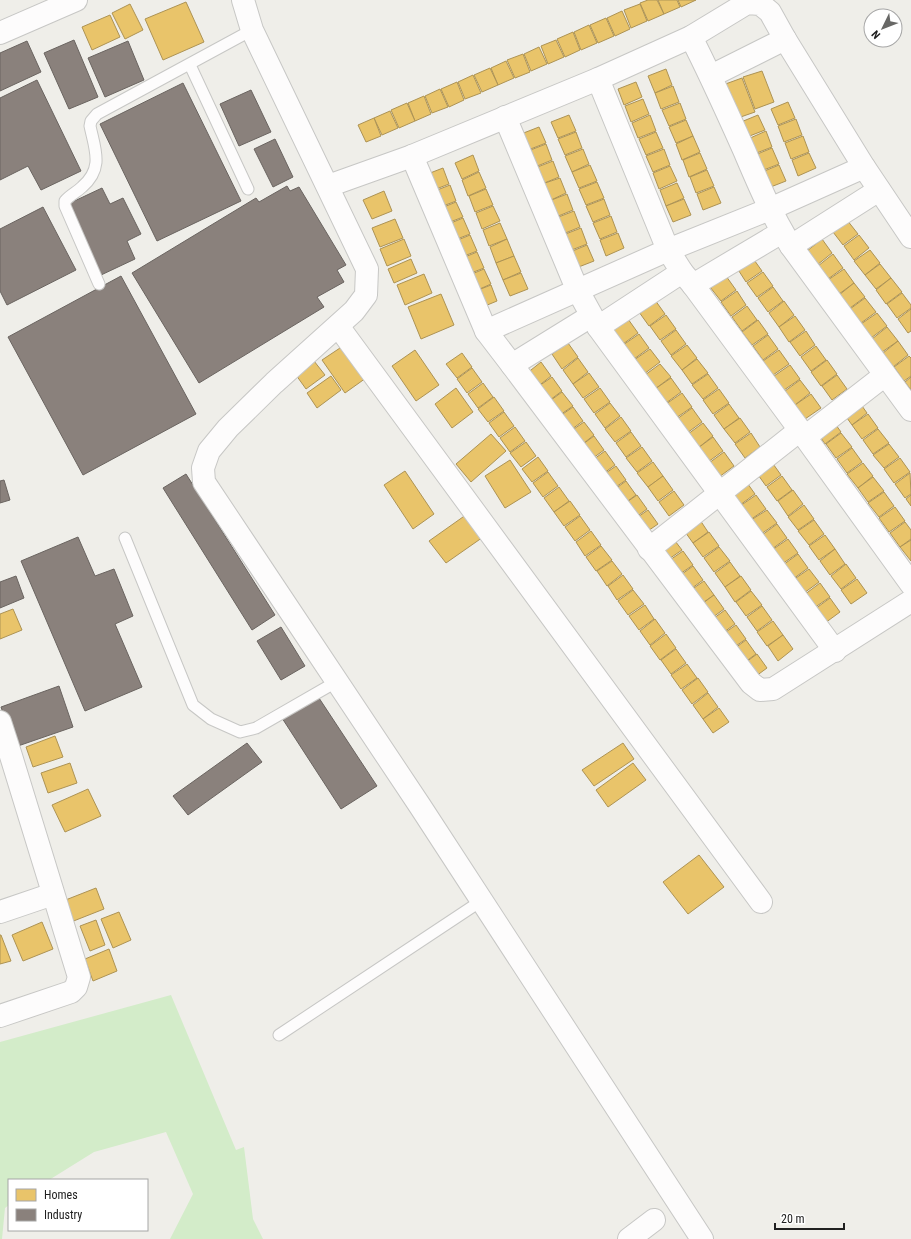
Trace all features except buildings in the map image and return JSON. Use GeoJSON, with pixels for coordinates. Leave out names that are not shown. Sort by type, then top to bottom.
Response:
{"type":"FeatureCollection","features":[{"type":"Feature","properties":{"kind":"street"},"geometry":{"type":"LineString","coordinates":[[0,33],[76,0]]}},
{"type":"Feature","properties":{"kind":"street"},"geometry":{"type":"LineString","coordinates":[[243,0],[252,30],[367,269],[366,295],[354,311],[274,383],[228,428],[209,451],[203,468],[204,482],[420,806],[702,1239]]}},
{"type":"Feature","properties":{"kind":"street"},"geometry":{"type":"LineString","coordinates":[[328,186],[412,156],[598,79],[691,37],[747,3],[760,4],[770,12],[864,167],[911,237]]}},
{"type":"Feature","properties":{"kind":"street"},"geometry":{"type":"LineString","coordinates":[[691,37],[711,76],[770,209],[787,239],[911,410]]}},
{"type":"Feature","properties":{"kind":"street"},"geometry":{"type":"LineString","coordinates":[[711,76],[785,39]]}},
{"type":"Feature","properties":{"kind":"street"},"geometry":{"type":"LineString","coordinates":[[598,79],[668,250],[803,433],[911,584]]}},
{"type":"Feature","properties":{"kind":"street"},"geometry":{"type":"LineString","coordinates":[[505,117],[577,289],[595,322],[835,651]]}},
{"type":"Feature","properties":{"kind":"street"},"geometry":{"type":"LineString","coordinates":[[412,156],[486,331],[751,683],[760,690],[773,689],[835,651],[911,601]]}},
{"type":"Feature","properties":{"kind":"street"},"geometry":{"type":"LineString","coordinates":[[486,331],[577,289],[770,209],[864,167]]}},
{"type":"Feature","properties":{"kind":"street"},"geometry":{"type":"LineString","coordinates":[[512,365],[595,322],[688,278],[787,239],[879,190]]}},
{"type":"Feature","properties":{"kind":"street"},"geometry":{"type":"LineString","coordinates":[[338,326],[761,902]]}},
{"type":"Feature","properties":{"kind":"street"},"geometry":{"type":"LineString","coordinates":[[649,549],[720,494],[885,375]]}},
{"type":"Feature","properties":{"kind":"street"},"geometry":{"type":"LineString","coordinates":[[0,722],[6,758],[53,894],[79,977],[76,987],[71,992],[0,1016]]}},
{"type":"Feature","properties":{"kind":"street"},"geometry":{"type":"LineString","coordinates":[[0,912],[53,894]]}},
{"type":"Feature","properties":{"kind":"street"},"geometry":{"type":"LineString","coordinates":[[630,1239],[654,1220]]}},
{"type":"Feature","properties":{"kind":"lane"},"geometry":{"type":"LineString","coordinates":[[99,284],[65,206],[65,201],[92,178],[97,166],[90,126],[91,120],[96,114],[190,65],[252,30]]}},
{"type":"Feature","properties":{"kind":"lane"},"geometry":{"type":"LineString","coordinates":[[190,65],[248,189]]}},
{"type":"Feature","properties":{"kind":"lane"},"geometry":{"type":"LineString","coordinates":[[125,538],[194,706],[211,719],[240,732],[256,728],[336,682]]}},
{"type":"Feature","properties":{"kind":"lane"},"geometry":{"type":"LineString","coordinates":[[279,1035],[481,901]]}},
{"type":"Feature","properties":{"kind":"green space"},"geometry":{"type":"Polygon","coordinates":[[[171,995],[236,1150],[244,1147],[253,1219],[263,1239],[170,1239],[193,1194],[166,1132],[94,1152],[51,1179],[8,1179],[8,1206],[5,1208],[2,1239],[0,1239],[0,1042],[171,995]]]}}]}
